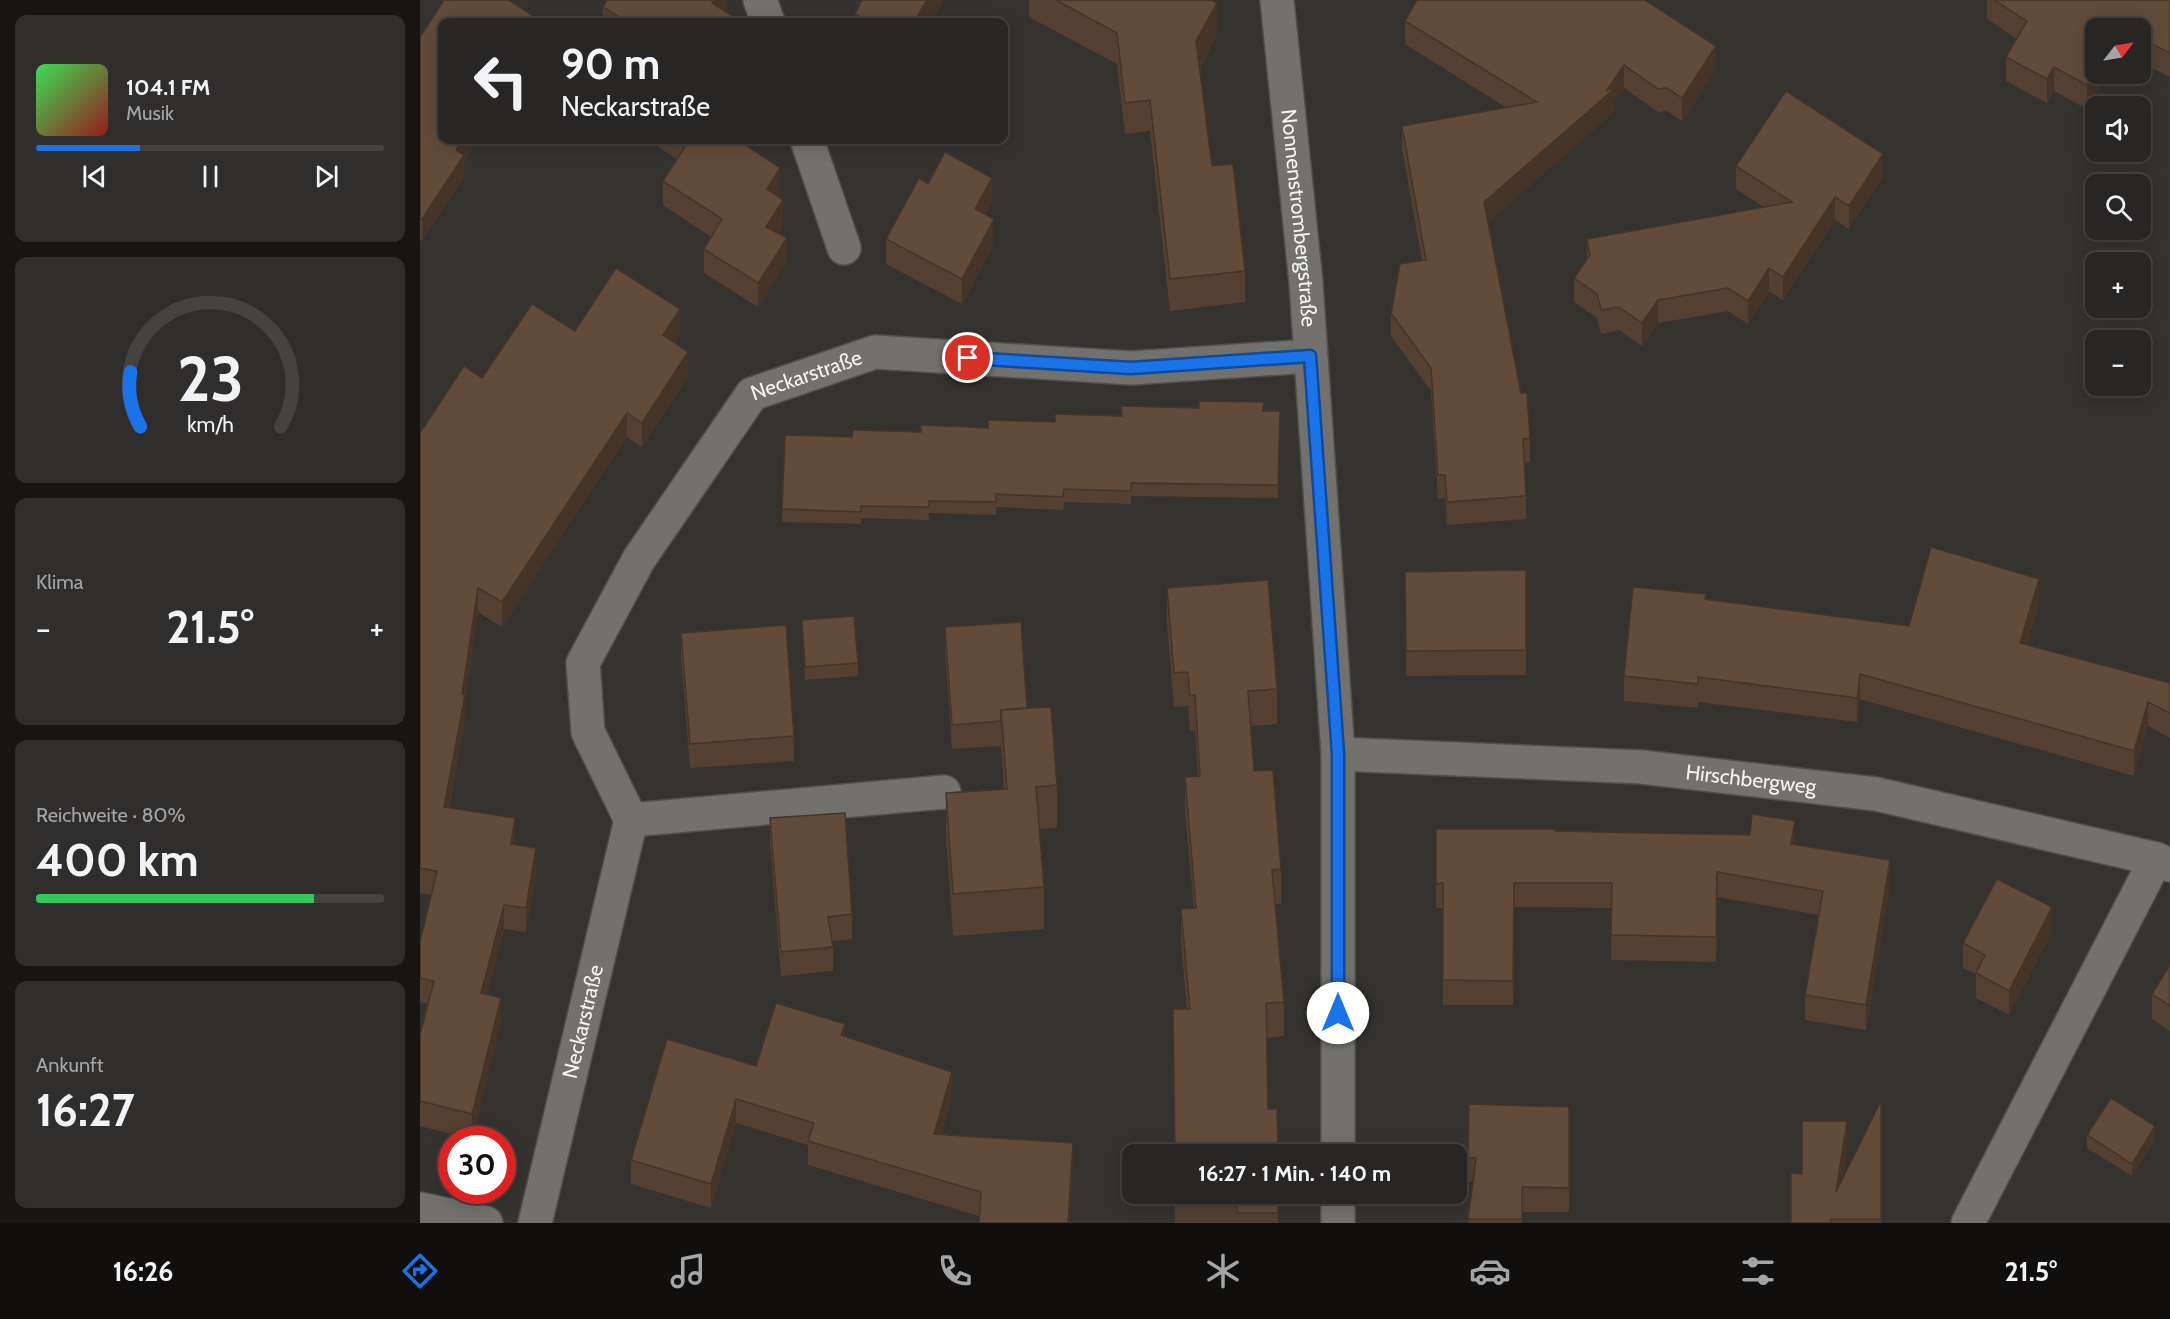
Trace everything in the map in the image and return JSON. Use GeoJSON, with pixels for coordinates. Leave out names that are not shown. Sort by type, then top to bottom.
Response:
{"type":"FeatureCollection","features":[{"type":"Feature","properties":{"kind":"street"},"geometry":{"type":"LineString","coordinates":[[760,0],[767,18]]}},
{"type":"Feature","properties":{"kind":"street","name":"Nonnenstrombergstraße"},"geometry":{"type":"LineString","coordinates":[[1278,0],[1306,283],[1338,754],[1338,1144]]}},
{"type":"Feature","properties":{"kind":"street"},"geometry":{"type":"LineString","coordinates":[[808,144],[844,248]]}},
{"type":"Feature","properties":{"kind":"street","name":"Neckarstraße"},"geometry":{"type":"LineString","coordinates":[[535,1223],[631,820],[588,732],[583,663],[639,559],[752,394],[875,352],[1131,368],[1310,356]]}},
{"type":"Feature","properties":{"kind":"street","name":"Hirschbergweg"},"geometry":{"type":"LineString","coordinates":[[1338,754],[1641,767],[1876,794],[2163,862],[1968,1223]]}},
{"type":"Feature","properties":{"kind":"street"},"geometry":{"type":"LineString","coordinates":[[631,820],[944,792]]}},
{"type":"Feature","properties":{"kind":"street"},"geometry":{"type":"LineString","coordinates":[[1338,1204],[1338,1223]]}},
{"type":"Feature","properties":{"kind":"street"},"geometry":{"type":"LineString","coordinates":[[420,1209],[486,1223]]}},
{"type":"Feature","properties":{"kind":"building"},"geometry":{"type":"Polygon","coordinates":[[[444,0],[509,0],[536,18],[438,18],[438,144],[460,144],[456,150],[464,155],[422,219],[420,218],[420,37],[444,0]]]}},
{"type":"Feature","properties":{"kind":"building"},"geometry":{"type":"Polygon","coordinates":[[[607,0],[714,0],[712,3],[735,18],[621,18],[603,7],[607,0]]]}},
{"type":"Feature","properties":{"kind":"building"},"geometry":{"type":"Polygon","coordinates":[[[862,0],[927,0],[916,18],[863,18],[855,14],[862,0]]]}},
{"type":"Feature","properties":{"kind":"building"},"geometry":{"type":"Polygon","coordinates":[[[1056,0],[1212,0],[1217,3],[1196,41],[1212,166],[1233,164],[1245,271],[1170,279],[1150,100],[1125,103],[1117,33],[1056,0]]]}},
{"type":"Feature","properties":{"kind":"building"},"geometry":{"type":"Polygon","coordinates":[[[1417,0],[1645,0],[1716,46],[1682,98],[1667,88],[1658,89],[1624,65],[1607,90],[1614,89],[1484,202],[1521,393],[1527,393],[1530,438],[1523,439],[1526,496],[1447,502],[1445,475],[1438,475],[1431,368],[1391,313],[1400,264],[1426,260],[1402,126],[1537,102],[1405,21],[1417,0]]]}},
{"type":"Feature","properties":{"kind":"building"},"geometry":{"type":"Polygon","coordinates":[[[1994,0],[2170,0],[2170,53],[2151,44],[2151,18],[2085,18],[2085,84],[2054,67],[2047,79],[2006,57],[2027,21],[1994,0]]]}},
{"type":"Feature","properties":{"kind":"building"},"geometry":{"type":"Polygon","coordinates":[[[1786,91],[1883,154],[1849,206],[1835,197],[1783,277],[1769,268],[1748,301],[1728,288],[1658,300],[1642,323],[1619,307],[1601,310],[1597,294],[1574,278],[1590,255],[1587,239],[1792,202],[1736,166],[1786,91]]]}},
{"type":"Feature","properties":{"kind":"building"},"geometry":{"type":"Polygon","coordinates":[[[687,144],[744,144],[780,168],[767,189],[783,200],[766,227],[787,238],[758,283],[704,249],[722,219],[663,181],[687,144]]]}},
{"type":"Feature","properties":{"kind":"building"},"geometry":{"type":"Polygon","coordinates":[[[945,152],[992,178],[975,209],[994,219],[962,279],[886,239],[919,178],[928,184],[945,152]]]}},
{"type":"Feature","properties":{"kind":"building"},"geometry":{"type":"Polygon","coordinates":[[[616,268],[680,309],[663,335],[688,352],[642,423],[627,413],[502,602],[478,588],[462,694],[465,695],[444,807],[515,818],[511,844],[536,848],[526,908],[504,905],[481,993],[501,998],[472,1114],[420,1101],[420,1035],[434,981],[420,978],[420,942],[437,871],[420,868],[420,433],[464,366],[482,378],[532,304],[575,331],[616,268]]]}},
{"type":"Feature","properties":{"kind":"building"},"geometry":{"type":"Polygon","coordinates":[[[1199,401],[1264,402],[1263,411],[1280,411],[1278,485],[1131,483],[1131,491],[1064,489],[1063,497],[996,494],[996,502],[929,501],[929,507],[861,506],[861,512],[782,509],[785,435],[852,437],[853,430],[921,432],[921,425],[988,428],[988,420],[1055,422],[1055,414],[1122,416],[1121,406],[1199,408],[1199,401]]]}},
{"type":"Feature","properties":{"kind":"building"},"geometry":{"type":"Polygon","coordinates":[[[1931,547],[2039,579],[2020,643],[2170,683],[2170,713],[2148,702],[2134,751],[1860,674],[1857,698],[1698,677],[1698,684],[1624,676],[1633,587],[1706,594],[1705,599],[1909,626],[1931,547]]]}},
{"type":"Feature","properties":{"kind":"building"},"geometry":{"type":"Polygon","coordinates":[[[1526,570],[1526,650],[1406,651],[1405,572],[1526,570]]]}},
{"type":"Feature","properties":{"kind":"building"},"geometry":{"type":"Polygon","coordinates":[[[1268,580],[1277,689],[1248,691],[1254,771],[1273,770],[1281,869],[1272,870],[1284,1002],[1266,1003],[1268,1109],[1277,1109],[1278,1144],[1175,1144],[1173,1009],[1190,1009],[1181,909],[1196,908],[1185,777],[1200,776],[1195,695],[1190,696],[1188,672],[1174,673],[1167,588],[1268,580]]]}},
{"type":"Feature","properties":{"kind":"building"},"geometry":{"type":"Polygon","coordinates":[[[854,616],[858,663],[805,667],[802,620],[854,616]]]}},
{"type":"Feature","properties":{"kind":"building"},"geometry":{"type":"Polygon","coordinates":[[[1021,622],[1027,708],[1001,710],[1001,721],[952,725],[945,627],[1021,622]]]}},
{"type":"Feature","properties":{"kind":"building"},"geometry":{"type":"Polygon","coordinates":[[[786,625],[794,736],[690,744],[681,633],[786,625]]]}},
{"type":"Feature","properties":{"kind":"building"},"geometry":{"type":"Polygon","coordinates":[[[1051,707],[1057,785],[1036,787],[1044,887],[953,894],[946,793],[1007,789],[1001,710],[1051,707]]]}},
{"type":"Feature","properties":{"kind":"building"},"geometry":{"type":"Polygon","coordinates":[[[845,813],[852,914],[828,917],[833,947],[781,952],[770,818],[845,813]]]}},
{"type":"Feature","properties":{"kind":"building"},"geometry":{"type":"Polygon","coordinates":[[[1752,814],[1795,821],[1791,844],[1890,860],[1866,1005],[1805,995],[1823,891],[1717,872],[1716,937],[1611,935],[1612,883],[1514,883],[1513,981],[1443,980],[1443,883],[1436,884],[1436,829],[1555,829],[1555,831],[1750,835],[1752,814]]]}},
{"type":"Feature","properties":{"kind":"building"},"geometry":{"type":"Polygon","coordinates":[[[1997,879],[2052,907],[2009,991],[1976,973],[1985,955],[1963,943],[1997,879]]]}},
{"type":"Feature","properties":{"kind":"building"},"geometry":{"type":"Polygon","coordinates":[[[2170,965],[2170,1006],[2152,994],[2170,965]]]}},
{"type":"Feature","properties":{"kind":"building"},"geometry":{"type":"Polygon","coordinates":[[[776,1003],[845,1024],[841,1035],[952,1072],[934,1134],[1073,1143],[1068,1223],[979,1223],[981,1192],[808,1141],[814,1123],[736,1099],[711,1184],[631,1160],[667,1039],[756,1066],[776,1003]]]}},
{"type":"Feature","properties":{"kind":"building"},"geometry":{"type":"Polygon","coordinates":[[[2111,1098],[2155,1126],[2132,1164],[2087,1135],[2111,1098]]]}},
{"type":"Feature","properties":{"kind":"building"},"geometry":{"type":"Polygon","coordinates":[[[1881,1101],[1881,1219],[1831,1219],[1831,1223],[1791,1223],[1791,1173],[1802,1174],[1802,1121],[1847,1121],[1836,1192],[1881,1101]]]}},
{"type":"Feature","properties":{"kind":"building"},"geometry":{"type":"Polygon","coordinates":[[[1469,1104],[1569,1107],[1569,1188],[1522,1187],[1522,1219],[1468,1219],[1476,1158],[1468,1158],[1469,1104]]]}},
{"type":"Feature","properties":{"kind":"building"},"geometry":{"type":"Polygon","coordinates":[[[1237,1204],[1278,1204],[1278,1213],[1237,1213],[1237,1204]]]}},
{"type":"Feature","properties":{"kind":"route"},"geometry":{"type":"LineString","coordinates":[[968,358],[1131,368],[1310,356],[1338,754],[1338,1013]]}}]}
